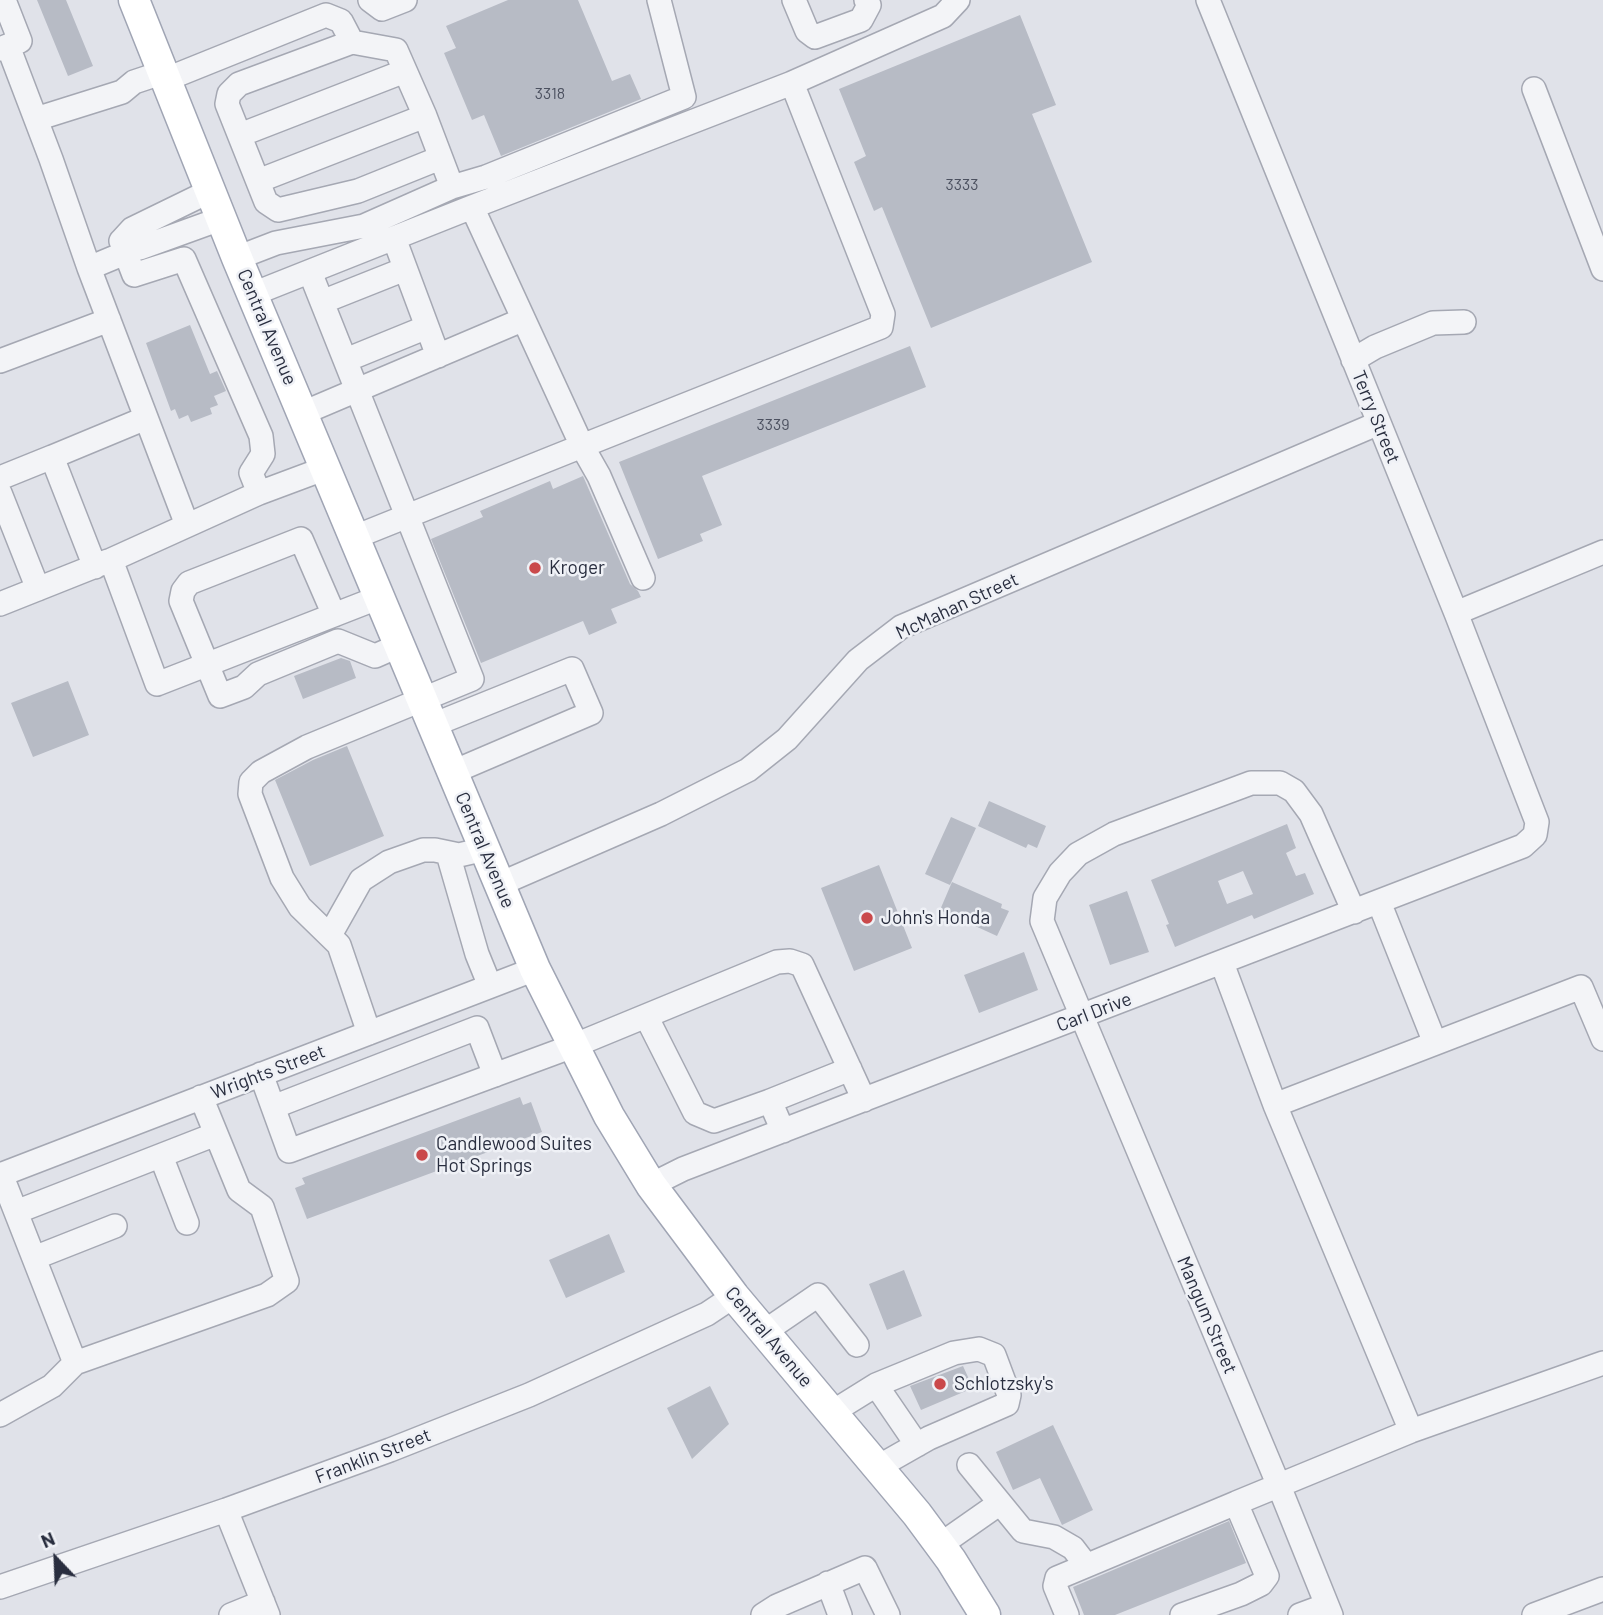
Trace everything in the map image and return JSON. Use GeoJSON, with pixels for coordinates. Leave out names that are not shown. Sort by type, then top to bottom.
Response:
{"type":"FeatureCollection","features":[{"type":"Feature","properties":{"kind":"main road","name":"Central Avenue"},"geometry":{"type":"LineString","coordinates":[[134,0],[237,258],[535,969],[609,1116],[652,1185],[734,1296],[917,1514],[985,1615]]}},
{"type":"Feature","properties":{"kind":"street"},"geometry":{"type":"LineString","coordinates":[[4,0],[20,41],[6,59],[36,119],[89,268],[187,525]]}},
{"type":"Feature","properties":{"kind":"street"},"geometry":{"type":"LineString","coordinates":[[370,0],[382,9],[405,0]]}},
{"type":"Feature","properties":{"kind":"street"},"geometry":{"type":"LineString","coordinates":[[237,258],[276,243],[364,226],[452,187],[486,177],[684,97],[659,0]]}},
{"type":"Feature","properties":{"kind":"street"},"geometry":{"type":"LineString","coordinates":[[794,0],[807,31],[816,37],[861,20],[869,5],[866,0]]}},
{"type":"Feature","properties":{"kind":"street"},"geometry":{"type":"LineString","coordinates":[[253,294],[792,83],[943,16],[958,0]]}},
{"type":"Feature","properties":{"kind":"street","name":"Terry Street"},"geometry":{"type":"LineString","coordinates":[[1208,0],[1456,613],[1537,822],[1535,835]]}},
{"type":"Feature","properties":{"kind":"street"},"geometry":{"type":"LineString","coordinates":[[36,119],[122,92],[134,82],[166,76],[326,15],[341,21],[352,42]]}},
{"type":"Feature","properties":{"kind":"street"},"geometry":{"type":"LineString","coordinates":[[440,158],[358,191],[278,210],[266,202],[227,104],[229,94],[239,85],[352,42],[396,50],[452,187]]}},
{"type":"Feature","properties":{"kind":"street"},"geometry":{"type":"LineString","coordinates":[[240,135],[405,71]]}},
{"type":"Feature","properties":{"kind":"street"},"geometry":{"type":"LineString","coordinates":[[355,537],[881,327],[883,314],[792,83]]}},
{"type":"Feature","properties":{"kind":"street"},"geometry":{"type":"LineString","coordinates":[[1534,89],[1603,269]]}},
{"type":"Feature","properties":{"kind":"street"},"geometry":{"type":"LineString","coordinates":[[258,181],[425,116]]}},
{"type":"Feature","properties":{"kind":"street"},"geometry":{"type":"LineString","coordinates":[[89,268],[123,247],[131,229],[212,190]]}},
{"type":"Feature","properties":{"kind":"street"},"geometry":{"type":"LineString","coordinates":[[471,207],[522,320],[599,477],[643,578]]}},
{"type":"Feature","properties":{"kind":"street"},"geometry":{"type":"LineString","coordinates":[[123,247],[139,248],[223,218]]}},
{"type":"Feature","properties":{"kind":"street"},"geometry":{"type":"LineString","coordinates":[[394,238],[438,356]]}},
{"type":"Feature","properties":{"kind":"street"},"geometry":{"type":"LineString","coordinates":[[123,247],[134,275],[184,259],[261,436],[263,454],[251,473],[259,493]]}},
{"type":"Feature","properties":{"kind":"street"},"geometry":{"type":"LineString","coordinates":[[322,302],[405,269]]}},
{"type":"Feature","properties":{"kind":"street"},"geometry":{"type":"LineString","coordinates":[[310,272],[472,679],[428,712]]}},
{"type":"Feature","properties":{"kind":"street"},"geometry":{"type":"LineString","coordinates":[[0,361],[109,320]]}},
{"type":"Feature","properties":{"kind":"street"},"geometry":{"type":"LineString","coordinates":[[303,413],[522,320]]}},
{"type":"Feature","properties":{"kind":"street"},"geometry":{"type":"LineString","coordinates":[[1353,360],[1375,347],[1433,323],[1464,321]]}},
{"type":"Feature","properties":{"kind":"street"},"geometry":{"type":"LineString","coordinates":[[345,360],[427,327]]}},
{"type":"Feature","properties":{"kind":"street"},"geometry":{"type":"LineString","coordinates":[[0,478],[146,418]]}},
{"type":"Feature","properties":{"kind":"street","name":"McMahan Street"},"geometry":{"type":"LineString","coordinates":[[500,884],[661,814],[748,770],[787,739],[858,660],[901,627],[1379,423]]}},
{"type":"Feature","properties":{"kind":"street"},"geometry":{"type":"LineString","coordinates":[[52,457],[157,684],[380,597]]}},
{"type":"Feature","properties":{"kind":"street"},"geometry":{"type":"LineString","coordinates":[[0,604],[103,563],[259,493],[326,468]]}},
{"type":"Feature","properties":{"kind":"street"},"geometry":{"type":"LineString","coordinates":[[0,493],[38,589]]}},
{"type":"Feature","properties":{"kind":"street"},"geometry":{"type":"LineString","coordinates":[[334,615],[301,539],[189,583],[183,591],[181,601],[220,696],[244,687],[258,674],[338,641],[375,656],[400,645]]}},
{"type":"Feature","properties":{"kind":"street"},"geometry":{"type":"LineString","coordinates":[[1456,613],[1603,552]]}},
{"type":"Feature","properties":{"kind":"street"},"geometry":{"type":"LineString","coordinates":[[369,1033],[339,945],[290,895],[250,794],[251,782],[261,772],[307,747],[428,712],[500,698],[572,669],[591,713],[453,772]]}},
{"type":"Feature","properties":{"kind":"street","name":"Mangum Street"},"geometry":{"type":"LineString","coordinates":[[1329,1610],[1042,921],[1045,898],[1060,873],[1078,855],[1114,834],[1251,783],[1280,783],[1294,791],[1311,814],[1354,912]]}},
{"type":"Feature","properties":{"kind":"street","name":"Carl Drive"},"geometry":{"type":"LineString","coordinates":[[652,1185],[783,1131],[1523,846],[1535,835]]}},
{"type":"Feature","properties":{"kind":"street"},"geometry":{"type":"LineString","coordinates":[[330,935],[361,880],[388,862],[423,849],[460,855],[485,849]]}},
{"type":"Feature","properties":{"kind":"street"},"geometry":{"type":"LineString","coordinates":[[448,854],[477,954],[490,986]]}},
{"type":"Feature","properties":{"kind":"street"},"geometry":{"type":"LineString","coordinates":[[1379,902],[1435,1043]]}},
{"type":"Feature","properties":{"kind":"street"},"geometry":{"type":"LineString","coordinates":[[261,1074],[289,1151],[573,1046],[777,962],[790,961],[802,965],[864,1100]]}},
{"type":"Feature","properties":{"kind":"street"},"geometry":{"type":"LineString","coordinates":[[1222,963],[1275,1105],[1411,1431]]}},
{"type":"Feature","properties":{"kind":"street","name":"Wrights Street"},"geometry":{"type":"LineString","coordinates":[[1,1174],[535,969]]}},
{"type":"Feature","properties":{"kind":"street"},"geometry":{"type":"LineString","coordinates":[[1275,1105],[1581,987],[1603,1039]]}},
{"type":"Feature","properties":{"kind":"street"},"geometry":{"type":"LineString","coordinates":[[646,1016],[695,1113],[714,1121],[850,1069]]}},
{"type":"Feature","properties":{"kind":"street"},"geometry":{"type":"LineString","coordinates":[[273,1107],[477,1028],[495,1074]]}},
{"type":"Feature","properties":{"kind":"street"},"geometry":{"type":"LineString","coordinates":[[0,1415],[52,1386],[75,1363],[267,1295],[287,1282],[262,1207],[239,1190],[201,1097]]}},
{"type":"Feature","properties":{"kind":"street"},"geometry":{"type":"LineString","coordinates":[[770,1101],[783,1131]]}},
{"type":"Feature","properties":{"kind":"street"},"geometry":{"type":"LineString","coordinates":[[16,1212],[216,1134]]}},
{"type":"Feature","properties":{"kind":"street"},"geometry":{"type":"LineString","coordinates":[[161,1156],[187,1223]]}},
{"type":"Feature","properties":{"kind":"street"},"geometry":{"type":"LineString","coordinates":[[1,1174],[75,1363]]}},
{"type":"Feature","properties":{"kind":"street"},"geometry":{"type":"LineString","coordinates":[[34,1258],[115,1226]]}},
{"type":"Feature","properties":{"kind":"street"},"geometry":{"type":"LineString","coordinates":[[764,1332],[818,1295],[857,1345]]}},
{"type":"Feature","properties":{"kind":"street","name":"Franklin Street"},"geometry":{"type":"LineString","coordinates":[[0,1587],[226,1510],[529,1395],[707,1314],[734,1296]]}},
{"type":"Feature","properties":{"kind":"street"},"geometry":{"type":"LineString","coordinates":[[831,1413],[876,1385],[962,1351],[979,1349],[995,1355],[1009,1395],[1007,1404],[916,1445],[878,1467]]}},
{"type":"Feature","properties":{"kind":"street"},"geometry":{"type":"LineString","coordinates":[[1066,1615],[1055,1586],[1057,1578],[1411,1431],[1603,1363]]}},
{"type":"Feature","properties":{"kind":"street"},"geometry":{"type":"LineString","coordinates":[[876,1385],[916,1445]]}},
{"type":"Feature","properties":{"kind":"street"},"geometry":{"type":"LineString","coordinates":[[969,1465],[1023,1531],[1054,1537],[1073,1548],[1086,1565]]}},
{"type":"Feature","properties":{"kind":"street"},"geometry":{"type":"LineString","coordinates":[[940,1545],[1000,1503]]}},
{"type":"Feature","properties":{"kind":"street"},"geometry":{"type":"LineString","coordinates":[[1182,1615],[1251,1589],[1261,1584],[1267,1576],[1236,1503]]}},
{"type":"Feature","properties":{"kind":"street"},"geometry":{"type":"LineString","coordinates":[[226,1510],[265,1609],[231,1615]]}},
{"type":"Feature","properties":{"kind":"street"},"geometry":{"type":"LineString","coordinates":[[763,1615],[777,1606],[865,1568],[888,1615]]}},
{"type":"Feature","properties":{"kind":"street"},"geometry":{"type":"LineString","coordinates":[[828,1584],[840,1615]]}},
{"type":"Feature","properties":{"kind":"street"},"geometry":{"type":"LineString","coordinates":[[1534,1615],[1603,1589]]}},
{"type":"Feature","properties":{"kind":"street"},"geometry":{"type":"LineString","coordinates":[[1300,1615],[1329,1610]]}},
{"type":"Feature","properties":{"kind":"building"},"geometry":{"type":"Polygon","coordinates":[[[37,0],[66,0],[93,66],[68,76],[37,0]]]}},
{"type":"Feature","properties":{"kind":"building"},"geometry":{"type":"Polygon","coordinates":[[[508,0],[578,0],[612,81],[630,74],[641,99],[501,156],[484,115],[472,120],[444,53],[456,48],[446,26],[508,0]]]}},
{"type":"Feature","properties":{"kind":"building"},"geometry":{"type":"Polygon","coordinates":[[[1020,15],[1056,105],[1032,114],[1092,262],[931,328],[882,207],[874,211],[854,162],[866,156],[839,89],[1020,15]]]}},
{"type":"Feature","properties":{"kind":"building"},"geometry":{"type":"Polygon","coordinates":[[[190,325],[210,374],[217,371],[226,391],[214,396],[218,405],[210,408],[212,414],[191,422],[188,415],[179,419],[175,409],[171,411],[146,343],[190,325]]]}},
{"type":"Feature","properties":{"kind":"building"},"geometry":{"type":"Polygon","coordinates":[[[910,346],[926,387],[702,476],[722,525],[700,534],[703,541],[658,559],[619,462],[910,346]]]}},
{"type":"Feature","properties":{"kind":"building","name":"Kroger"},"geometry":{"type":"Polygon","coordinates":[[[583,476],[630,584],[641,597],[611,609],[617,623],[589,635],[583,621],[481,663],[431,539],[483,517],[480,511],[550,481],[553,489],[583,476]]]}},
{"type":"Feature","properties":{"kind":"building"},"geometry":{"type":"Polygon","coordinates":[[[341,658],[350,661],[356,678],[303,699],[294,676],[341,658]]]}},
{"type":"Feature","properties":{"kind":"building"},"geometry":{"type":"Polygon","coordinates":[[[68,681],[89,735],[33,757],[11,703],[68,681]]]}},
{"type":"Feature","properties":{"kind":"building"},"geometry":{"type":"Polygon","coordinates":[[[347,746],[384,836],[310,866],[275,780],[347,746]]]}},
{"type":"Feature","properties":{"kind":"building"},"geometry":{"type":"Polygon","coordinates":[[[989,801],[1046,826],[1037,848],[1028,844],[1026,848],[978,826],[989,801]]]}},
{"type":"Feature","properties":{"kind":"building"},"geometry":{"type":"Polygon","coordinates":[[[951,817],[976,828],[950,885],[925,874],[951,817]]]}},
{"type":"Feature","properties":{"kind":"building"},"geometry":{"type":"Polygon","coordinates":[[[1287,824],[1296,848],[1286,853],[1296,876],[1305,873],[1314,894],[1254,919],[1252,915],[1175,947],[1166,925],[1169,924],[1151,880],[1287,824]],[[1243,871],[1218,881],[1227,904],[1253,894],[1243,871]]]}},
{"type":"Feature","properties":{"kind":"building","name":"John's Honda"},"geometry":{"type":"Polygon","coordinates":[[[879,865],[912,948],[854,971],[821,888],[879,865]]]}},
{"type":"Feature","properties":{"kind":"building"},"geometry":{"type":"Polygon","coordinates":[[[952,882],[1002,904],[1001,908],[1009,911],[997,936],[940,910],[952,882]]]}},
{"type":"Feature","properties":{"kind":"building"},"geometry":{"type":"Polygon","coordinates":[[[1127,891],[1149,952],[1110,965],[1089,905],[1127,891]]]}},
{"type":"Feature","properties":{"kind":"building"},"geometry":{"type":"Polygon","coordinates":[[[1024,952],[1038,990],[979,1013],[964,975],[1024,952]]]}},
{"type":"Feature","properties":{"kind":"building","name":"Candlewood Suites Hot Springs"},"geometry":{"type":"Polygon","coordinates":[[[520,1097],[523,1105],[531,1102],[542,1132],[307,1219],[295,1188],[305,1184],[302,1178],[520,1097]]]}},
{"type":"Feature","properties":{"kind":"building"},"geometry":{"type":"Polygon","coordinates":[[[609,1234],[625,1272],[566,1298],[549,1260],[609,1234]]]}},
{"type":"Feature","properties":{"kind":"building"},"geometry":{"type":"Polygon","coordinates":[[[904,1270],[922,1316],[887,1330],[869,1284],[904,1270]]]}},
{"type":"Feature","properties":{"kind":"building","name":"Schlotzsky's"},"geometry":{"type":"Polygon","coordinates":[[[963,1366],[973,1388],[921,1410],[910,1386],[963,1366]]]}},
{"type":"Feature","properties":{"kind":"building"},"geometry":{"type":"Polygon","coordinates":[[[710,1386],[729,1424],[692,1459],[667,1408],[710,1386]]]}},
{"type":"Feature","properties":{"kind":"building"},"geometry":{"type":"Polygon","coordinates":[[[1053,1425],[1093,1510],[1062,1525],[1040,1478],[1013,1490],[996,1452],[1053,1425]]]}},
{"type":"Feature","properties":{"kind":"building"},"geometry":{"type":"Polygon","coordinates":[[[1229,1521],[1246,1563],[1115,1615],[1084,1615],[1073,1587],[1229,1521]]]}},
{"type":"Feature","properties":{"kind":"place","name":"Kroger"},"geometry":{"type":"Point","coordinates":[535,568]}},
{"type":"Feature","properties":{"kind":"place","name":"John's Honda"},"geometry":{"type":"Point","coordinates":[867,918]}},
{"type":"Feature","properties":{"kind":"place","name":"Candlewood Suites Hot Springs"},"geometry":{"type":"Point","coordinates":[422,1155]}},
{"type":"Feature","properties":{"kind":"place","name":"Schlotzsky's"},"geometry":{"type":"Point","coordinates":[940,1384]}}]}
